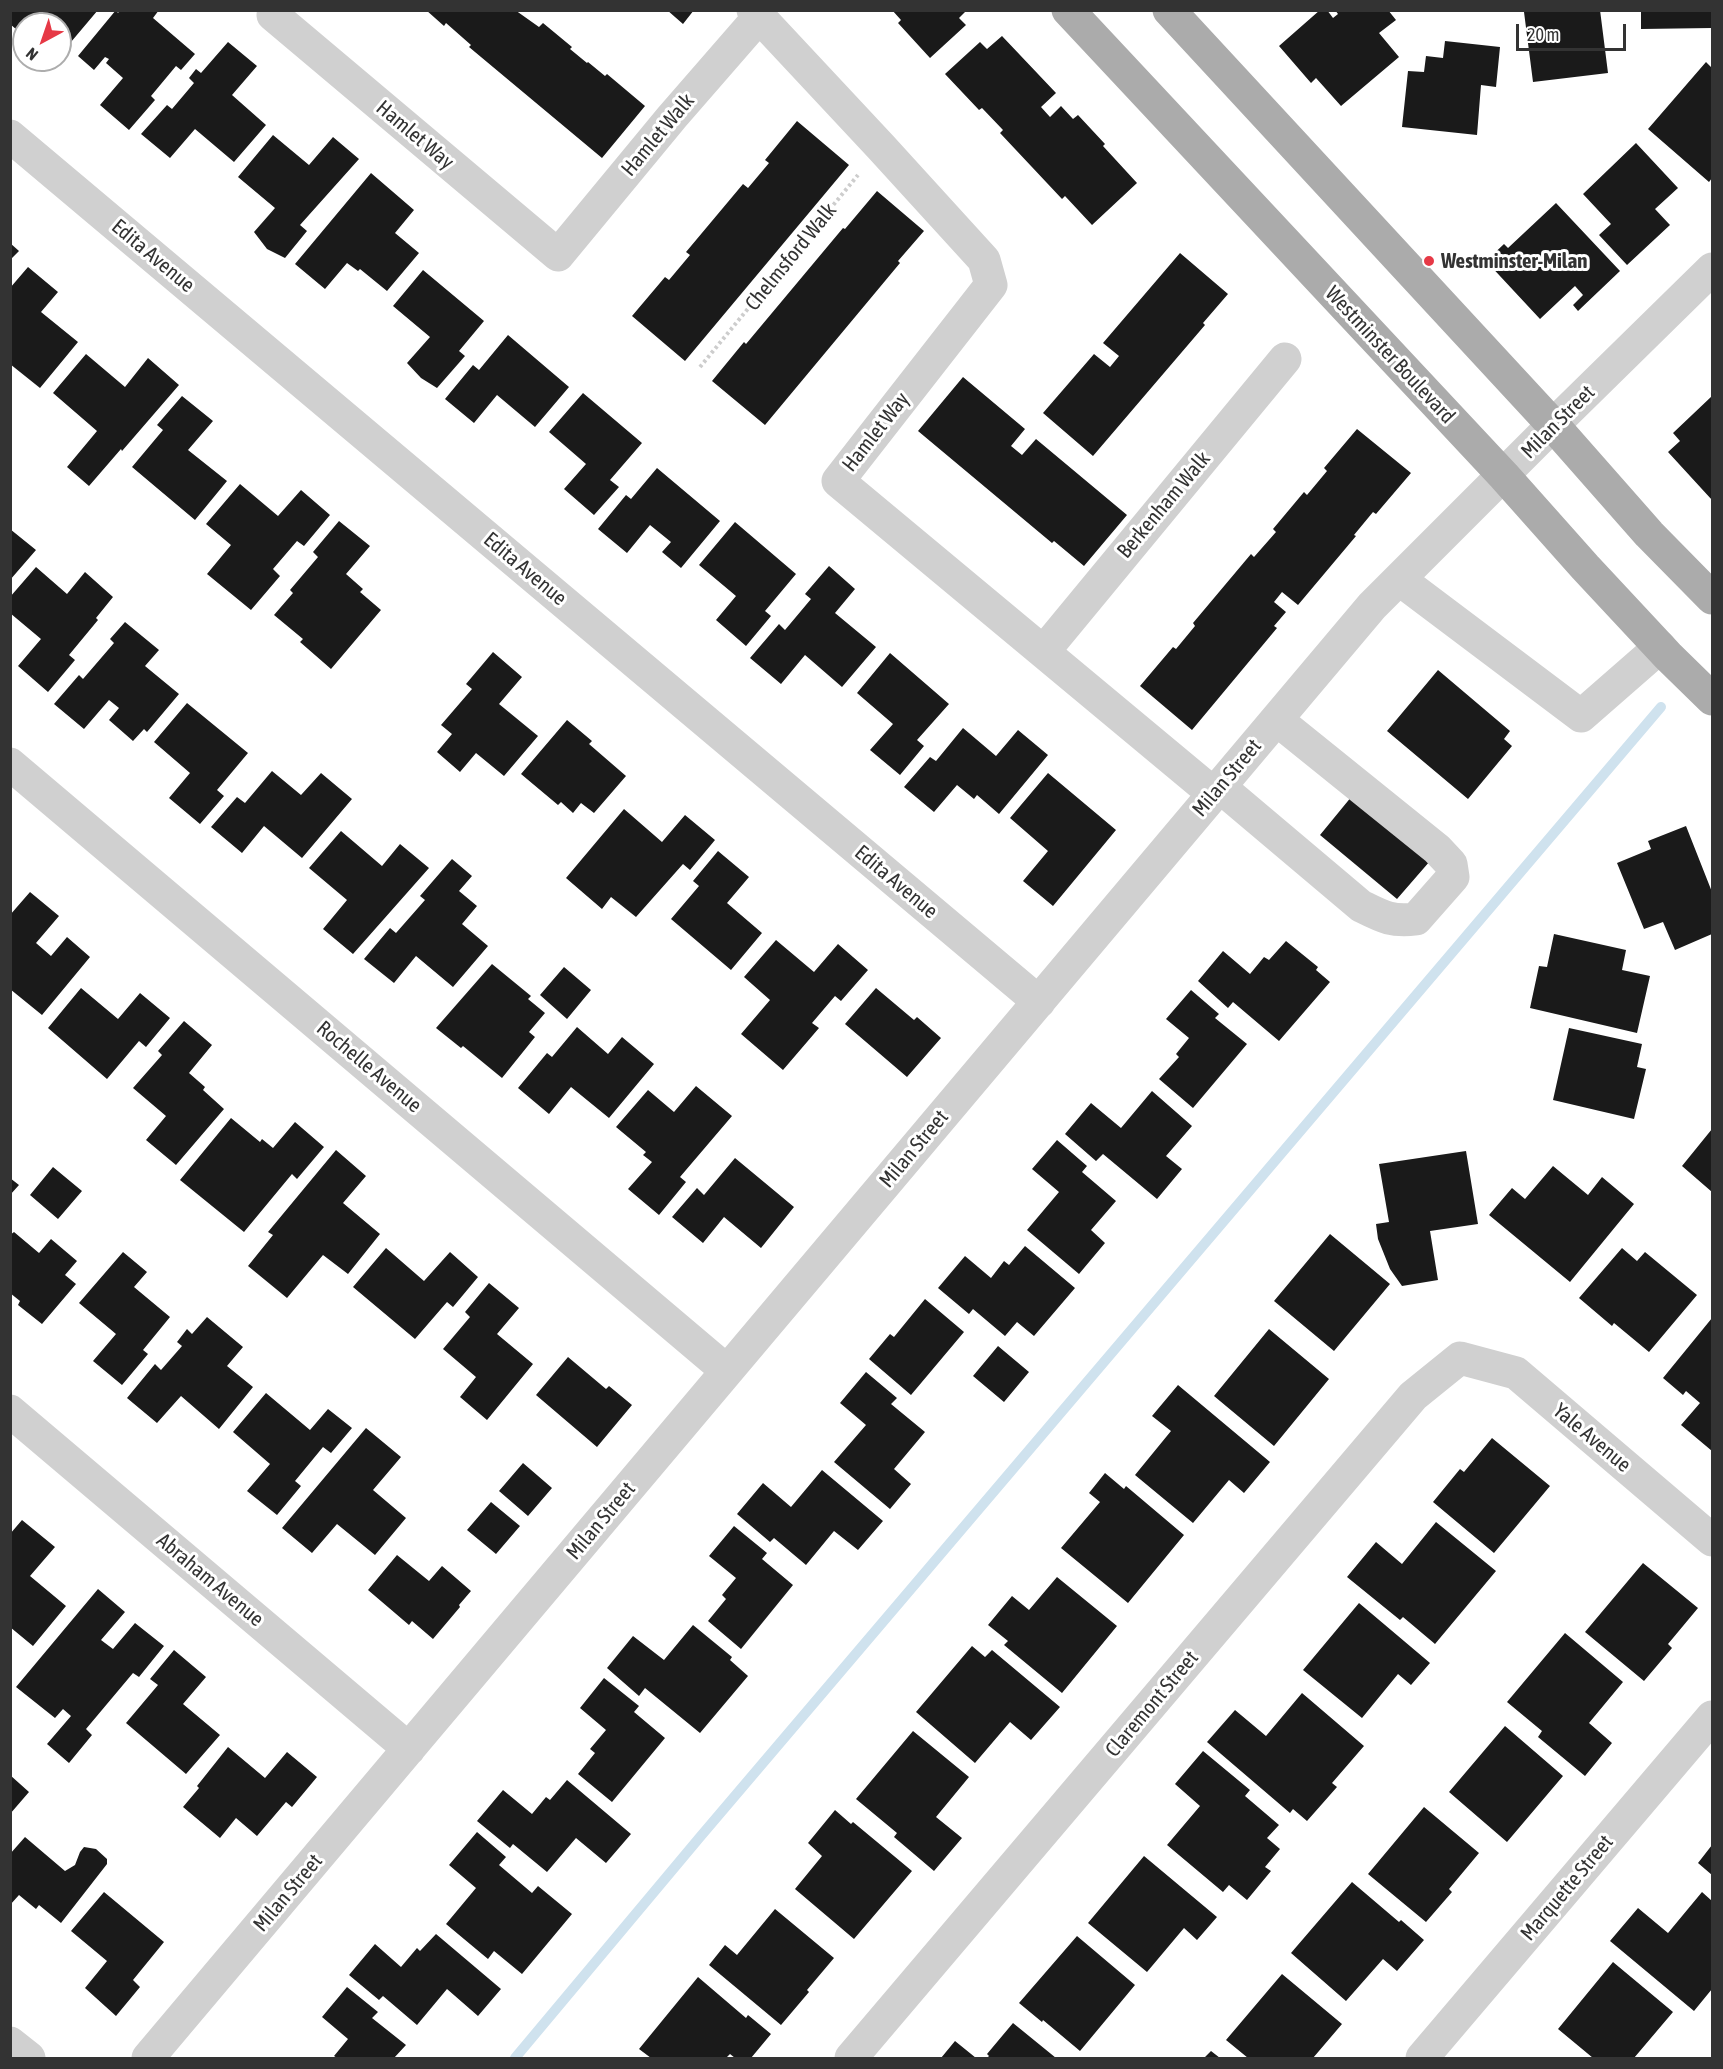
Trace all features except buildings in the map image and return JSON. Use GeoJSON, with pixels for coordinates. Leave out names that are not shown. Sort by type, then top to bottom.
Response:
{"type":"FeatureCollection","features":[{"type":"Feature","properties":{"kind":"main road","name":"Westminster Boulevard"},"geometry":{"type":"LineString","coordinates":[[1068,10],[1504,476],[1585,567],[1660,647],[1713,699]]}},
{"type":"Feature","properties":{"kind":"main road"},"geometry":{"type":"LineString","coordinates":[[1169,10],[1553,425],[1649,534],[1713,598]]}},
{"type":"Feature","properties":{"kind":"street","name":"Hamlet Way"},"geometry":{"type":"LineString","coordinates":[[275,13],[558,255]]}},
{"type":"Feature","properties":{"kind":"street","name":"Hamlet Way"},"geometry":{"type":"LineString","coordinates":[[756,14],[984,260],[991,285],[838,481],[1044,651],[1361,906],[1398,921],[1416,918],[1453,877],[1451,864],[1437,849],[1277,720]]}},
{"type":"Feature","properties":{"kind":"street","name":"Hamlet Walk"},"geometry":{"type":"LineString","coordinates":[[558,255],[756,14]]}},
{"type":"Feature","properties":{"kind":"street","name":"Edita Avenue"},"geometry":{"type":"LineString","coordinates":[[10,136],[1039,1002]]}},
{"type":"Feature","properties":{"kind":"street","name":"Milan Street"},"geometry":{"type":"LineString","coordinates":[[148,2058],[1372,606],[1713,269]]}},
{"type":"Feature","properties":{"kind":"street","name":"Berkenham Walk"},"geometry":{"type":"LineString","coordinates":[[1044,651],[1285,359]]}},
{"type":"Feature","properties":{"kind":"street"},"geometry":{"type":"LineString","coordinates":[[1399,579],[1581,716],[1660,647]]}},
{"type":"Feature","properties":{"kind":"street","name":"Rochelle Avenue"},"geometry":{"type":"LineString","coordinates":[[10,764],[728,1371]]}},
{"type":"Feature","properties":{"kind":"street","name":"Yale Avenue"},"geometry":{"type":"LineString","coordinates":[[1460,1358],[1516,1373],[1713,1540]]}},
{"type":"Feature","properties":{"kind":"street","name":"Claremont Street"},"geometry":{"type":"LineString","coordinates":[[851,2058],[1413,1396],[1460,1358]]}},
{"type":"Feature","properties":{"kind":"street","name":"Abraham Avenue"},"geometry":{"type":"LineString","coordinates":[[10,1411],[409,1749]]}},
{"type":"Feature","properties":{"kind":"street","name":"Marquette Street"},"geometry":{"type":"LineString","coordinates":[[1422,2058],[1713,1716]]}},
{"type":"Feature","properties":{"kind":"street"},"geometry":{"type":"LineString","coordinates":[[10,2043],[28,2058]]}},
{"type":"Feature","properties":{"kind":"path","name":"Chelmsford Walk"},"geometry":{"type":"LineString","coordinates":[[700,367],[881,147]]}},
{"type":"Feature","properties":{"kind":"waterway"},"geometry":{"type":"LineString","coordinates":[[515,2058],[700,1837],[1661,707]]}},
{"type":"Feature","properties":{"kind":"place","name":"Westminster-Milan"},"geometry":{"type":"Point","coordinates":[1429,261]}}]}
